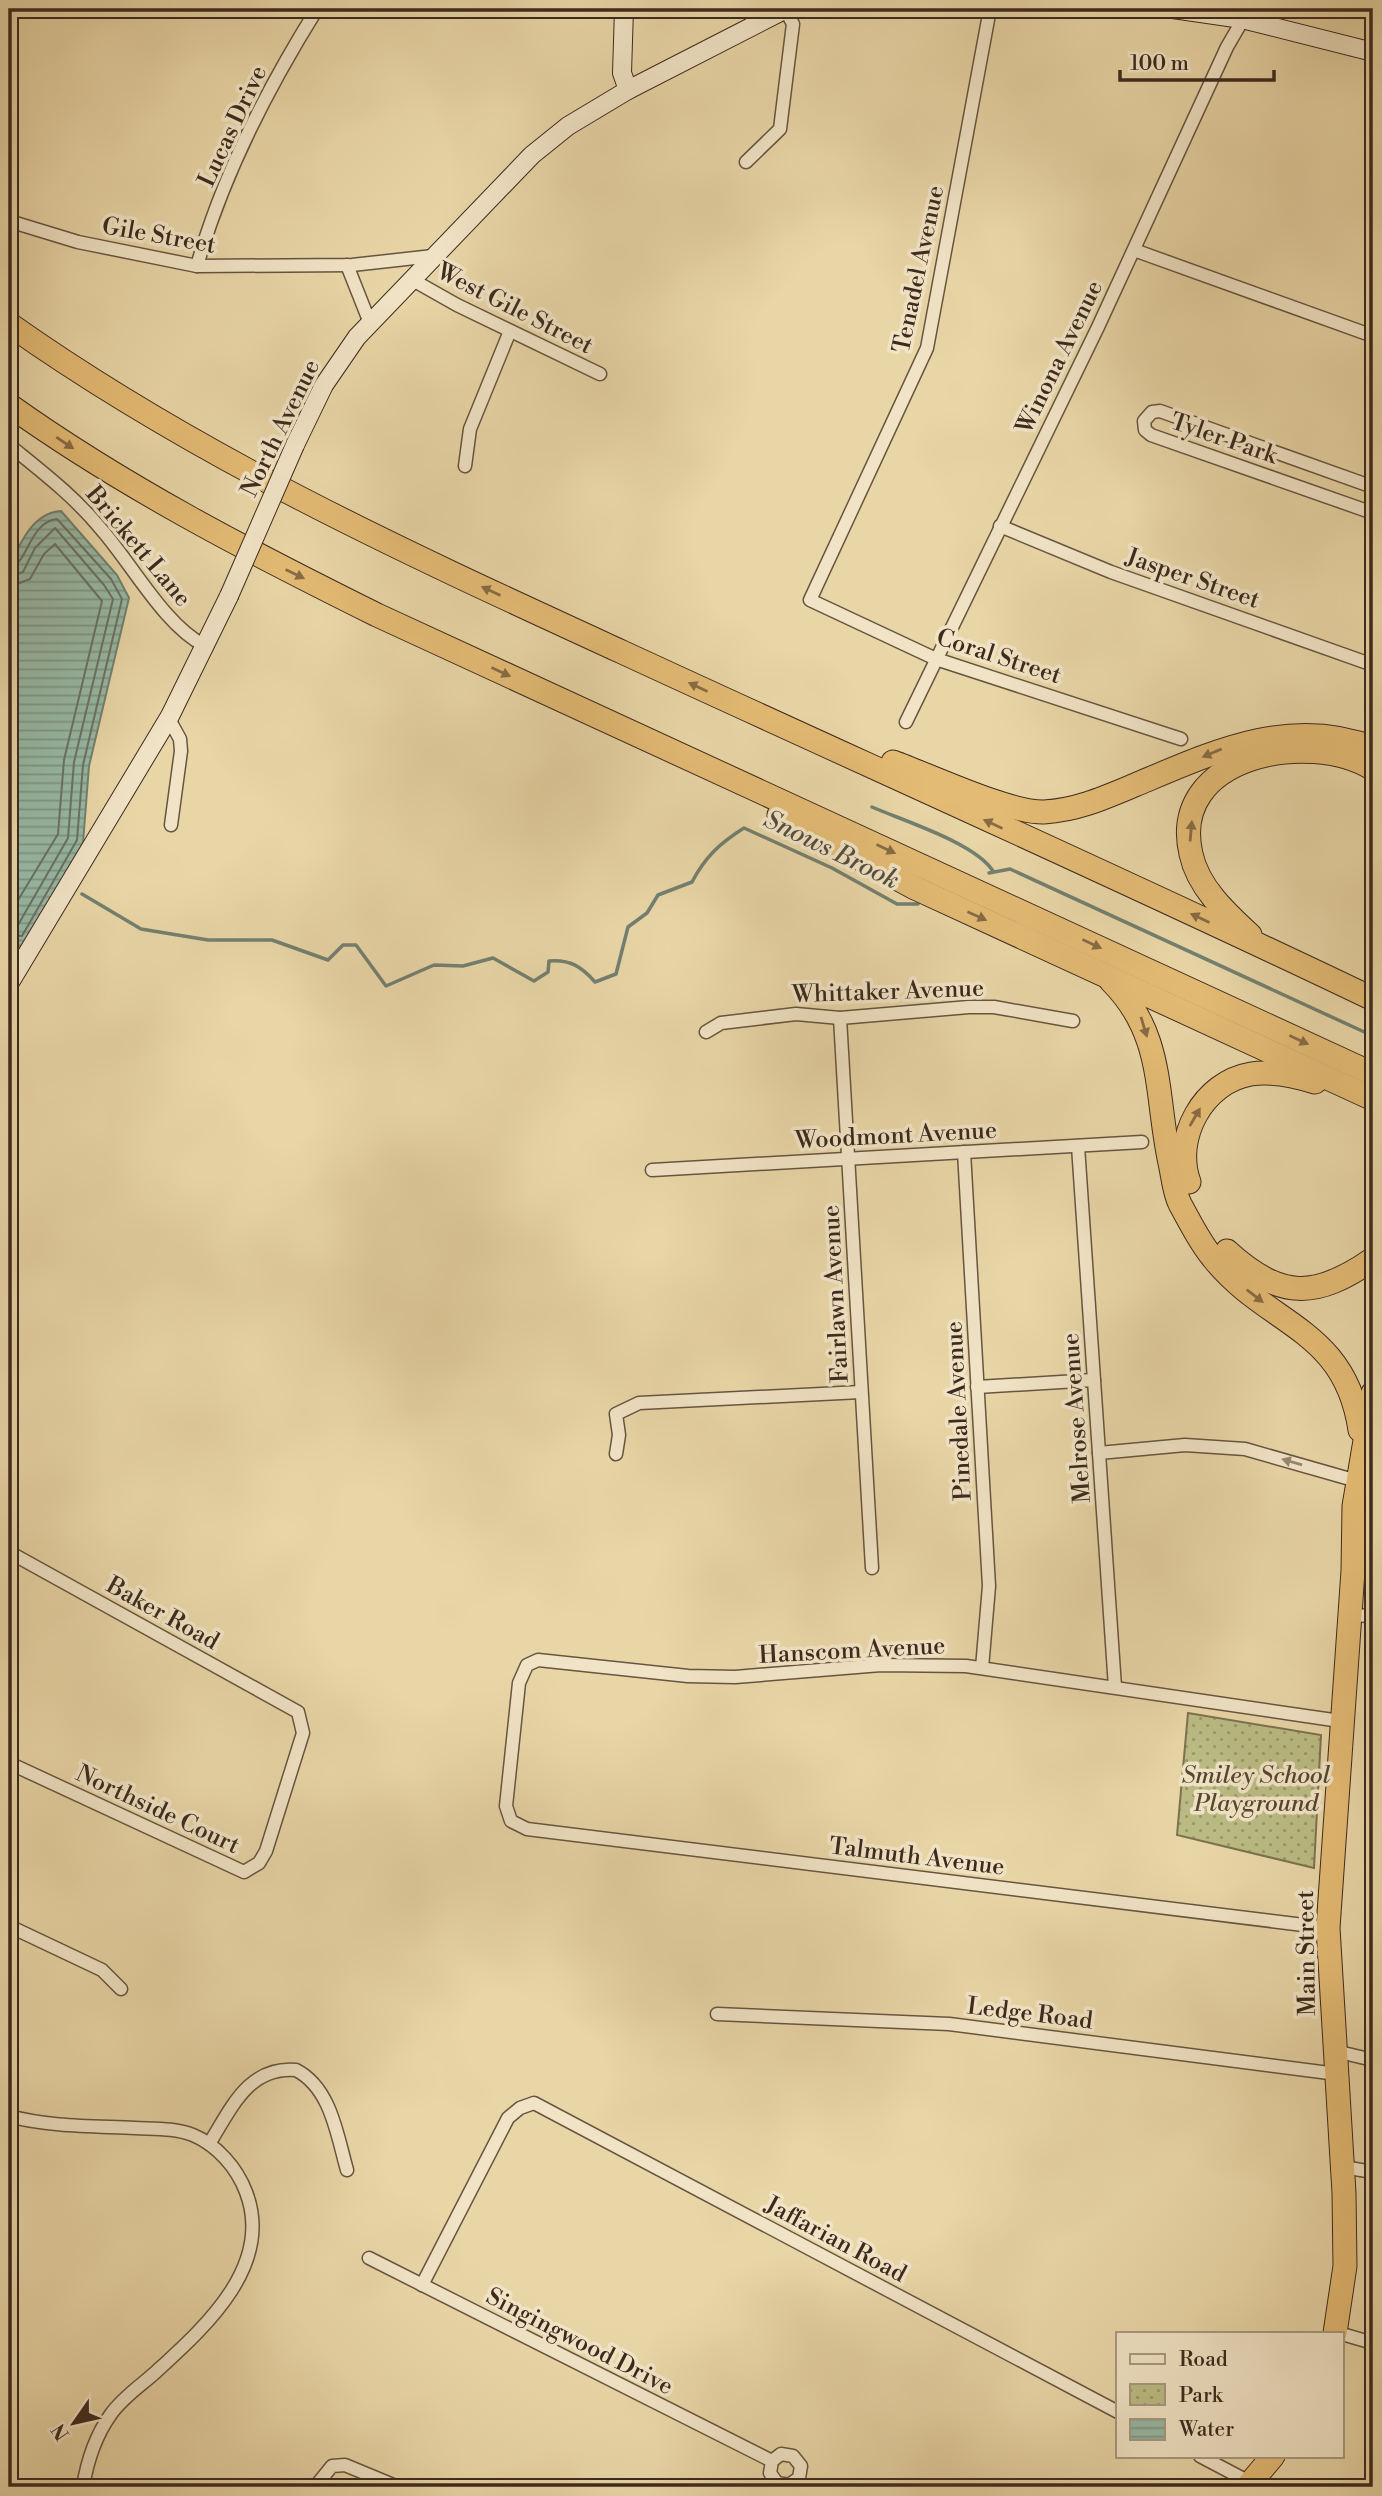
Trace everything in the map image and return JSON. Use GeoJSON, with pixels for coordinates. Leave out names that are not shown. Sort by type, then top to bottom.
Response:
{"type":"FeatureCollection","features":[{"type":"Feature","properties":{"kind":"highway"},"geometry":{"type":"LineString","coordinates":[[9,324],[162,425],[295,497],[732,703],[1373,999]]}},
{"type":"Feature","properties":{"kind":"highway"},"geometry":{"type":"LineString","coordinates":[[9,405],[158,501],[274,564],[1373,1074]]}},
{"type":"Feature","properties":{"kind":"highway"},"geometry":{"type":"LineString","coordinates":[[732,703],[995,801],[1041,812],[1082,807],[1240,744],[1298,733],[1357,742],[1373,748]]}},
{"type":"Feature","properties":{"kind":"highway"},"geometry":{"type":"LineString","coordinates":[[646,738],[915,888],[1370,1098]]}},
{"type":"Feature","properties":{"kind":"highway"},"geometry":{"type":"LineString","coordinates":[[1262,946],[1217,903],[1199,876],[1190,853],[1189,828],[1197,803],[1211,783],[1231,767],[1255,756],[1288,750],[1323,752],[1361,761],[1373,769]]}},
{"type":"Feature","properties":{"kind":"highway"},"geometry":{"type":"LineString","coordinates":[[1104,973],[1140,1015],[1157,1070],[1166,1146],[1178,1201],[1213,1259],[1312,1340],[1343,1372],[1356,1402],[1362,1449]]}},
{"type":"Feature","properties":{"kind":"highway"},"geometry":{"type":"LineString","coordinates":[[1370,1098],[1295,1076],[1252,1073],[1231,1080],[1204,1101],[1190,1122],[1184,1147],[1185,1172],[1205,1221],[1224,1249],[1245,1268],[1271,1283],[1312,1289],[1332,1285],[1373,1259]]}},
{"type":"Feature","properties":{"kind":"highway","name":"Main Street"},"geometry":{"type":"LineString","coordinates":[[1353,1571],[1370,1520],[1362,1449],[1373,1393]]}},
{"type":"Feature","properties":{"kind":"highway","name":"Main Street"},"geometry":{"type":"LineString","coordinates":[[1338,2332],[1345,2266],[1343,2167],[1328,1928],[1340,1721],[1353,1571],[1351,1533],[1365,1484]]}},
{"type":"Feature","properties":{"kind":"highway"},"geometry":{"type":"LineString","coordinates":[[1252,2486],[1272,2458]]}},
{"type":"Feature","properties":{"kind":"main road"},"geometry":{"type":"LineString","coordinates":[[624,9],[622,73],[628,90]]}},
{"type":"Feature","properties":{"kind":"main road","name":"North Avenue"},"geometry":{"type":"LineString","coordinates":[[9,984],[169,719],[229,596],[295,445],[333,369],[370,323],[433,256],[533,155],[568,126],[752,17],[785,9]]}},
{"type":"Feature","properties":{"kind":"main road"},"geometry":{"type":"LineString","coordinates":[[1173,9],[1245,14],[1373,52]]}},
{"type":"Feature","properties":{"kind":"street","name":"Lucas Drive"},"geometry":{"type":"LineString","coordinates":[[197,266],[220,196],[251,123],[317,9]]}},
{"type":"Feature","properties":{"kind":"street"},"geometry":{"type":"LineString","coordinates":[[746,162],[780,129],[793,24],[785,9]]}},
{"type":"Feature","properties":{"kind":"street","name":"Tenadel Avenue"},"geometry":{"type":"LineString","coordinates":[[810,600],[927,348],[990,9]]}},
{"type":"Feature","properties":{"kind":"street","name":"Winona Avenue"},"geometry":{"type":"LineString","coordinates":[[906,722],[1245,14]]}},
{"type":"Feature","properties":{"kind":"street","name":"Gile Street"},"geometry":{"type":"LineString","coordinates":[[9,221],[78,242],[197,266],[347,265],[406,261],[433,256]]}},
{"type":"Feature","properties":{"kind":"street"},"geometry":{"type":"LineString","coordinates":[[1134,250],[1373,336]]}},
{"type":"Feature","properties":{"kind":"street"},"geometry":{"type":"LineString","coordinates":[[347,265],[370,323]]}},
{"type":"Feature","properties":{"kind":"street","name":"West Gile Street"},"geometry":{"type":"LineString","coordinates":[[411,279],[600,374]]}},
{"type":"Feature","properties":{"kind":"street"},"geometry":{"type":"LineString","coordinates":[[465,466],[470,429],[510,331]]}},
{"type":"Feature","properties":{"kind":"street","name":"Tyler Park"},"geometry":{"type":"LineString","coordinates":[[1373,487],[1160,411],[1148,414],[1144,421],[1145,430],[1152,435],[1373,513]]}},
{"type":"Feature","properties":{"kind":"street","name":"Brickett Lane"},"geometry":{"type":"LineString","coordinates":[[9,444],[76,501],[173,620],[190,638],[205,646]]}},
{"type":"Feature","properties":{"kind":"street","name":"Jasper Street"},"geometry":{"type":"LineString","coordinates":[[1000,526],[1111,572],[1373,665]]}},
{"type":"Feature","properties":{"kind":"street","name":"Coral Street"},"geometry":{"type":"LineString","coordinates":[[810,600],[936,659],[1181,739]]}},
{"type":"Feature","properties":{"kind":"street"},"geometry":{"type":"LineString","coordinates":[[169,719],[180,739],[181,751],[171,825]]}},
{"type":"Feature","properties":{"kind":"street","name":"Whittaker Avenue"},"geometry":{"type":"LineString","coordinates":[[706,1032],[721,1023],[796,1014],[840,1018],[994,1007],[1073,1021]]}},
{"type":"Feature","properties":{"kind":"street","name":"Fairlawn Avenue"},"geometry":{"type":"LineString","coordinates":[[840,1018],[872,1568]]}},
{"type":"Feature","properties":{"kind":"street","name":"Woodmont Avenue"},"geometry":{"type":"LineString","coordinates":[[652,1170],[1142,1142]]}},
{"type":"Feature","properties":{"kind":"street","name":"Melrose Avenue"},"geometry":{"type":"LineString","coordinates":[[1078,1146],[1115,1688]]}},
{"type":"Feature","properties":{"kind":"street","name":"Pinedale Avenue"},"geometry":{"type":"LineString","coordinates":[[964,1152],[989,1586],[982,1668]]}},
{"type":"Feature","properties":{"kind":"street"},"geometry":{"type":"LineString","coordinates":[[977,1387],[1094,1380]]}},
{"type":"Feature","properties":{"kind":"street"},"geometry":{"type":"LineString","coordinates":[[616,1454],[619,1435],[616,1415],[647,1401],[862,1392]]}},
{"type":"Feature","properties":{"kind":"street"},"geometry":{"type":"LineString","coordinates":[[1099,1453],[1185,1445],[1245,1449],[1365,1484]]}},
{"type":"Feature","properties":{"kind":"street","name":"Baker Road"},"geometry":{"type":"LineString","coordinates":[[9,1552],[298,1712]]}},
{"type":"Feature","properties":{"kind":"street"},"geometry":{"type":"LineString","coordinates":[[1348,1615],[1373,1616]]}},
{"type":"Feature","properties":{"kind":"street","name":"Hanscom Avenue"},"geometry":{"type":"LineString","coordinates":[[508,1815],[517,1690],[521,1675],[530,1663],[544,1660],[688,1676],[735,1677],[881,1665],[982,1668],[1340,1721]]}},
{"type":"Feature","properties":{"kind":"street","name":"Northside Court"},"geometry":{"type":"LineString","coordinates":[[9,1763],[244,1872],[259,1863],[270,1839],[303,1733],[298,1712]]}},
{"type":"Feature","properties":{"kind":"street","name":"Talmuth Avenue"},"geometry":{"type":"LineString","coordinates":[[508,1815],[516,1826],[527,1829],[1328,1928]]}},
{"type":"Feature","properties":{"kind":"street"},"geometry":{"type":"LineString","coordinates":[[9,1926],[102,1970],[121,1989]]}},
{"type":"Feature","properties":{"kind":"street","name":"Ledge Road"},"geometry":{"type":"LineString","coordinates":[[717,2014],[949,2024],[1336,2062],[1373,2060]]}},
{"type":"Feature","properties":{"kind":"street"},"geometry":{"type":"LineString","coordinates":[[209,2144],[241,2094],[255,2080],[269,2071],[296,2070],[318,2087],[327,2104],[347,2169]]}},
{"type":"Feature","properties":{"kind":"street","name":"Jaffarian Road"},"geometry":{"type":"LineString","coordinates":[[422,2285],[508,2118],[520,2108],[534,2103],[1116,2411]]}},
{"type":"Feature","properties":{"kind":"street"},"geometry":{"type":"LineString","coordinates":[[9,2116],[60,2125],[173,2130],[209,2144],[236,2172],[249,2198],[252,2213],[246,2266],[231,2292],[196,2332],[112,2413],[95,2445],[83,2487]]}},
{"type":"Feature","properties":{"kind":"street"},"geometry":{"type":"LineString","coordinates":[[1343,2167],[1373,2172]]}},
{"type":"Feature","properties":{"kind":"street","name":"Singingwood Drive"},"geometry":{"type":"LineString","coordinates":[[369,2258],[772,2462]]}},
{"type":"Feature","properties":{"kind":"street"},"geometry":{"type":"LineString","coordinates":[[1344,2335],[1373,2343]]}},
{"type":"Feature","properties":{"kind":"street"},"geometry":{"type":"LineString","coordinates":[[1203,2458],[1252,2486]]}},
{"type":"Feature","properties":{"kind":"street"},"geometry":{"type":"LineString","coordinates":[[315,2487],[332,2466],[345,2465],[398,2487]]}},
{"type":"Feature","properties":{"kind":"green space","name":"Smiley School Playground"},"geometry":{"type":"Polygon","coordinates":[[[1188,1713],[1321,1735],[1314,1868],[1177,1835],[1188,1713]]]}},
{"type":"Feature","properties":{"kind":"water"},"geometry":{"type":"Polygon","coordinates":[[[61,511],[117,575],[129,598],[89,766],[83,843],[24,946],[14,945],[9,936],[9,567],[28,531],[42,517],[61,511]]]}},
{"type":"Feature","properties":{"kind":"waterway"},"geometry":{"type":"LineString","coordinates":[[872,807],[955,842],[971,851],[993,871]]}},
{"type":"Feature","properties":{"kind":"waterway","name":"Snows Brook"},"geometry":{"type":"LineString","coordinates":[[82,894],[141,929],[208,940],[272,940],[328,960],[343,945],[356,945],[386,986],[434,965],[463,966],[493,958],[534,981],[548,972],[549,961],[563,961],[575,965],[595,982],[616,974],[628,927],[647,913],[658,895],[692,882],[714,851],[744,828],[832,868],[897,904],[918,904]]}},
{"type":"Feature","properties":{"kind":"waterway","name":"Snows Brook"},"geometry":{"type":"LineString","coordinates":[[989,873],[1010,869],[1373,1036]]}}]}
